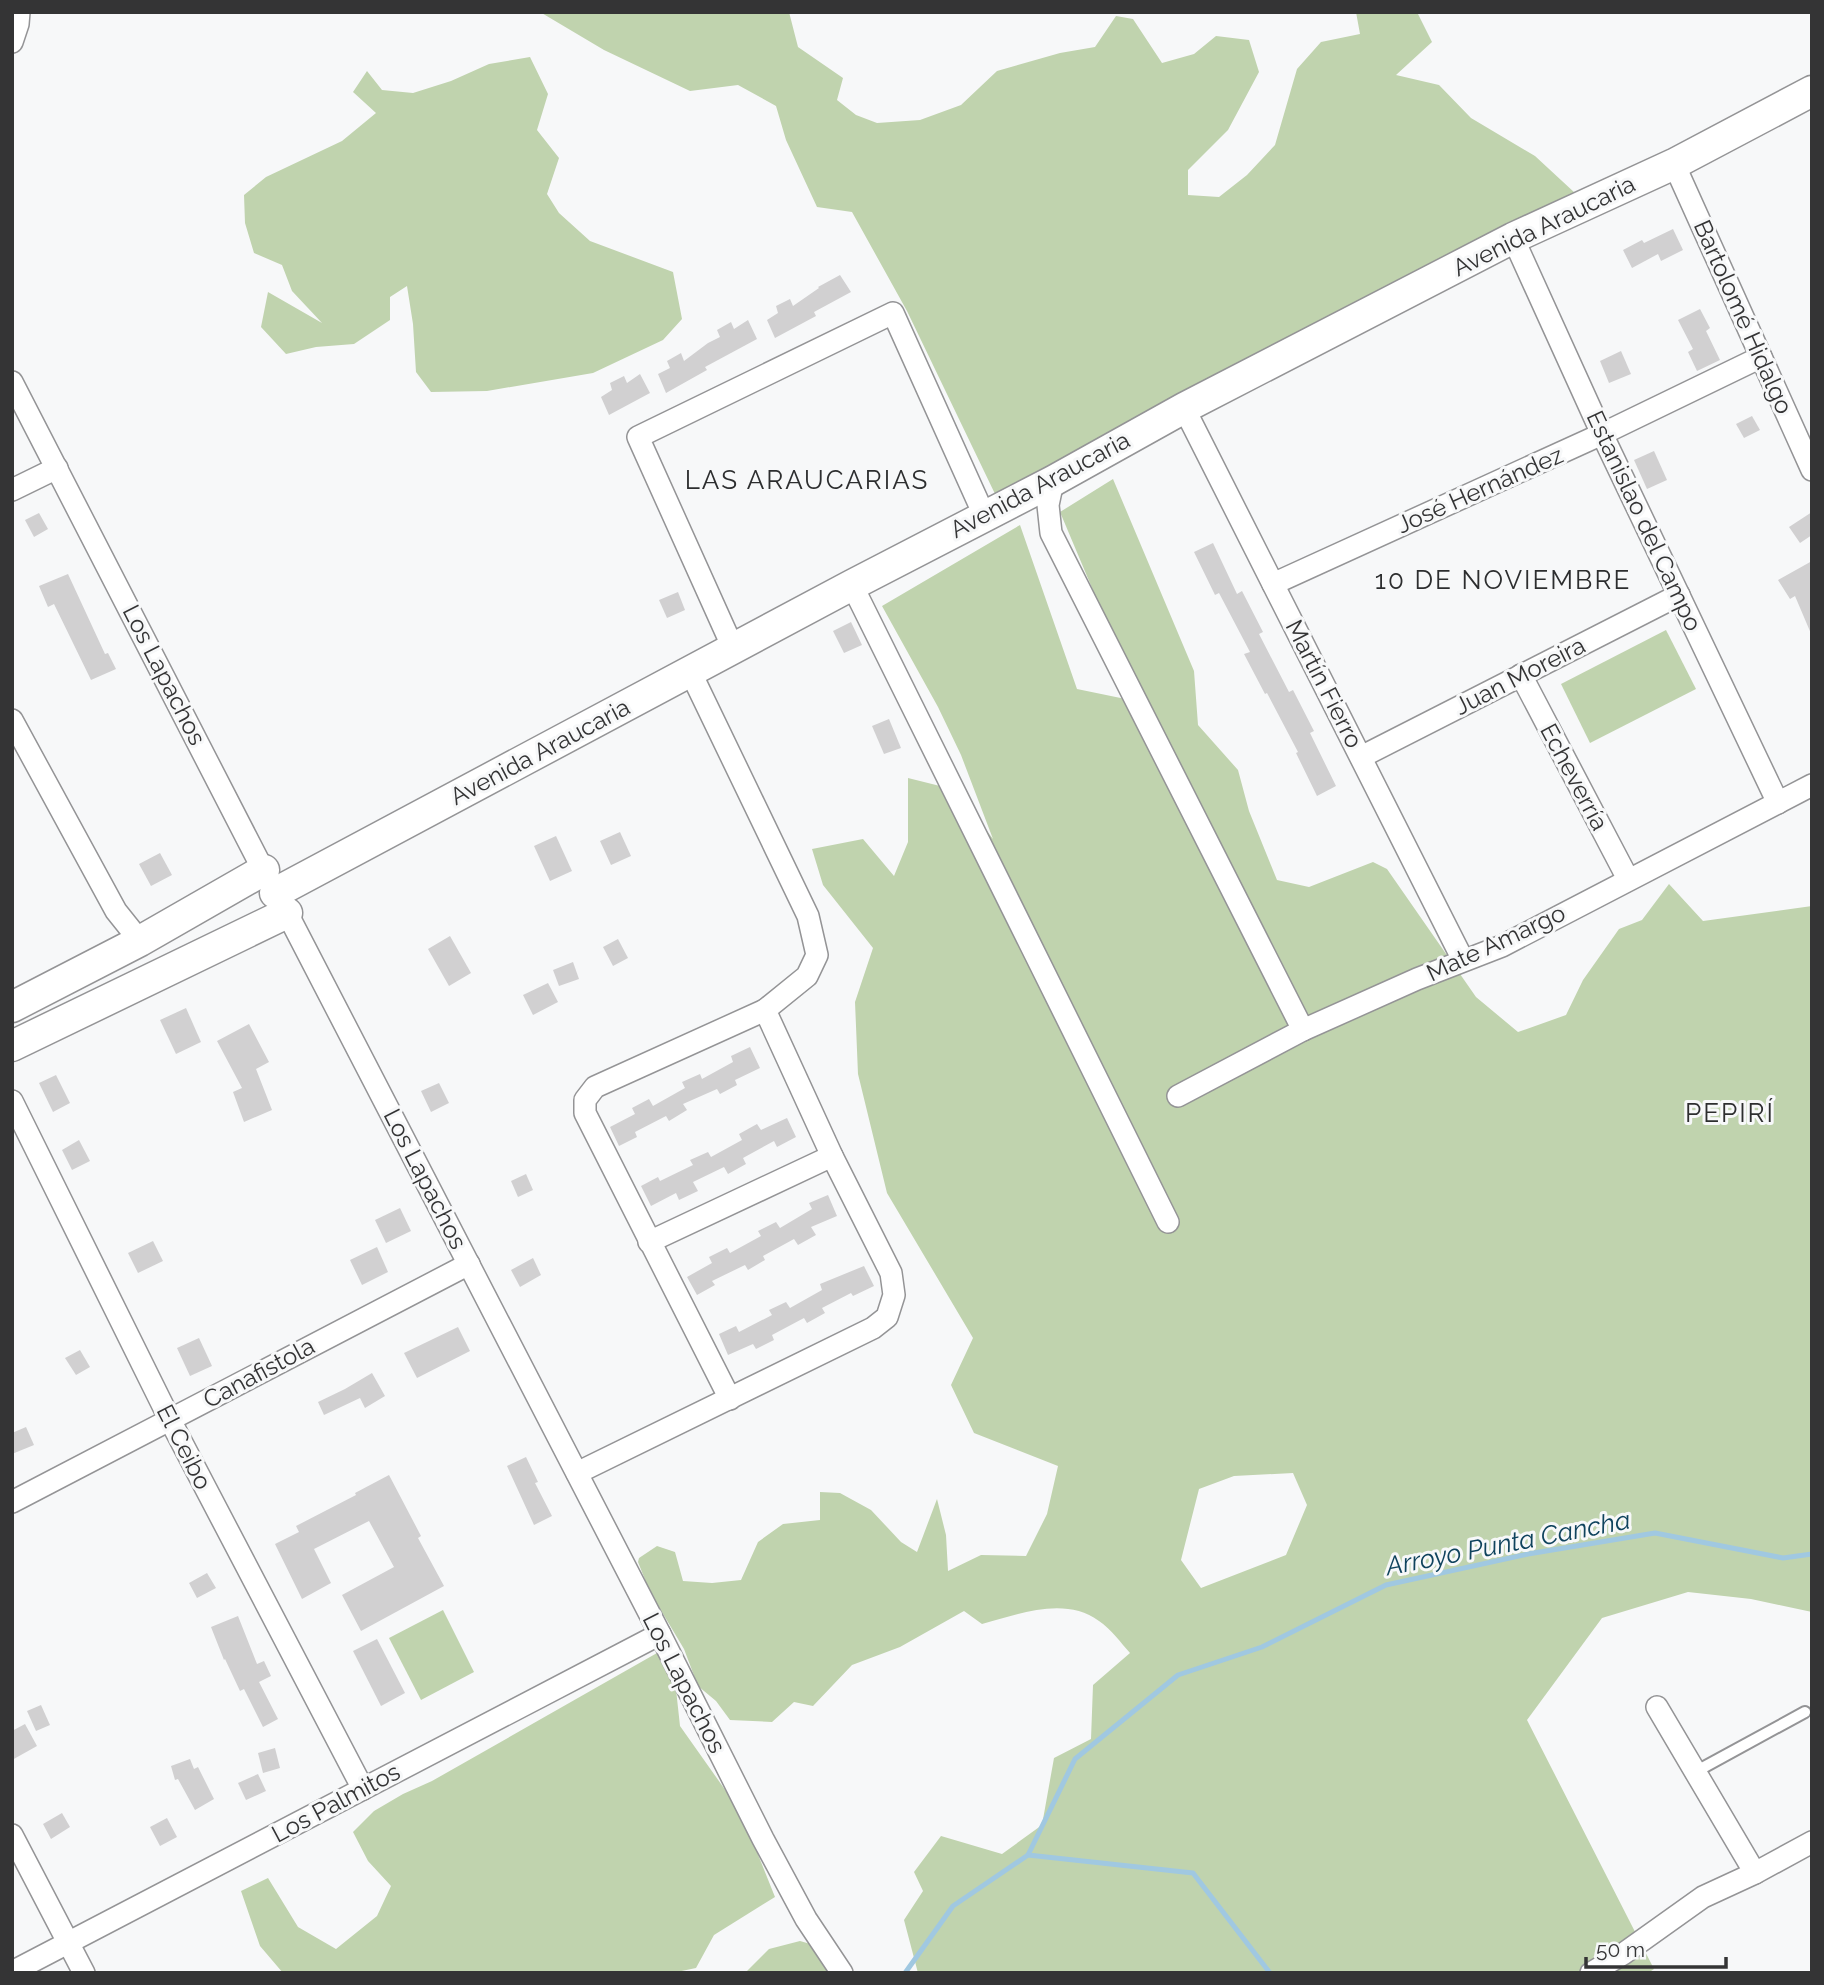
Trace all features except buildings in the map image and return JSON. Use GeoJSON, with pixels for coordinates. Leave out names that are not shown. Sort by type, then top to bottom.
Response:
{"type":"FeatureCollection","features":[{"type":"Feature","properties":{"kind":"main road","name":"Avenida Araucaria"},"geometry":{"type":"LineString","coordinates":[[12,1046],[275,892],[984,515],[1053,481],[1184,408],[1513,238],[1674,164],[1812,91]]}},
{"type":"Feature","properties":{"kind":"main road","name":"Avenida Araucaria"},"geometry":{"type":"LineString","coordinates":[[12,1007],[140,941],[275,892]]}},
{"type":"Feature","properties":{"kind":"street"},"geometry":{"type":"LineString","coordinates":[[12,43],[19,12]]}},
{"type":"Feature","properties":{"kind":"street","name":"Bartolomé Hidalgo"},"geometry":{"type":"LineString","coordinates":[[1674,164],[1812,470]]}},
{"type":"Feature","properties":{"kind":"street","name":"Estanislao del Campo"},"geometry":{"type":"LineString","coordinates":[[1513,238],[1602,434],[1778,803]]}},
{"type":"Feature","properties":{"kind":"street"},"geometry":{"type":"LineString","coordinates":[[733,648],[638,437],[893,313],[984,515]]}},
{"type":"Feature","properties":{"kind":"street","name":"José Hernández"},"geometry":{"type":"LineString","coordinates":[[1273,584],[1602,434],[1761,357]]}},
{"type":"Feature","properties":{"kind":"street","name":"Los Lapachos"},"geometry":{"type":"LineString","coordinates":[[12,382],[781,1873],[806,1919],[842,1973]]}},
{"type":"Feature","properties":{"kind":"street","name":"Martín Fierro"},"geometry":{"type":"LineString","coordinates":[[1184,408],[1463,960]]}},
{"type":"Feature","properties":{"kind":"street"},"geometry":{"type":"LineString","coordinates":[[12,490],[57,468]]}},
{"type":"Feature","properties":{"kind":"street"},"geometry":{"type":"LineString","coordinates":[[1053,481],[1048,505],[1051,533],[1303,1030]]}},
{"type":"Feature","properties":{"kind":"street"},"geometry":{"type":"LineString","coordinates":[[852,585],[1168,1222]]}},
{"type":"Feature","properties":{"kind":"street","name":"Juan Moreira"},"geometry":{"type":"LineString","coordinates":[[1361,757],[1679,595]]}},
{"type":"Feature","properties":{"kind":"street"},"geometry":{"type":"LineString","coordinates":[[690,671],[808,916],[817,954],[807,976],[765,1010],[595,1087],[585,1100],[585,1113],[730,1399]]}},
{"type":"Feature","properties":{"kind":"street","name":"Echeverría"},"geometry":{"type":"LineString","coordinates":[[1521,676],[1628,879]]}},
{"type":"Feature","properties":{"kind":"street"},"geometry":{"type":"LineString","coordinates":[[12,720],[116,911],[140,941]]}},
{"type":"Feature","properties":{"kind":"street","name":"Mate Amargo"},"geometry":{"type":"LineString","coordinates":[[1178,1096],[1303,1030],[1463,960],[1502,946],[1812,785]]}},
{"type":"Feature","properties":{"kind":"street"},"geometry":{"type":"LineString","coordinates":[[577,1473],[873,1328],[887,1317],[894,1296],[891,1273],[832,1156],[765,1010]]}},
{"type":"Feature","properties":{"kind":"street","name":"El Ceibo"},"geometry":{"type":"LineString","coordinates":[[12,1101],[170,1420],[363,1789]]}},
{"type":"Feature","properties":{"kind":"street"},"geometry":{"type":"LineString","coordinates":[[649,1242],[832,1156]]}},
{"type":"Feature","properties":{"kind":"street","name":"Canafistola"},"geometry":{"type":"LineString","coordinates":[[12,1502],[469,1264]]}},
{"type":"Feature","properties":{"kind":"street","name":"Los Palmitos"},"geometry":{"type":"LineString","coordinates":[[12,1972],[660,1634]]}},
{"type":"Feature","properties":{"kind":"street"},"geometry":{"type":"LineString","coordinates":[[1657,1707],[1755,1873]]}},
{"type":"Feature","properties":{"kind":"street"},"geometry":{"type":"LineString","coordinates":[[12,1835],[85,1973]]}},
{"type":"Feature","properties":{"kind":"street"},"geometry":{"type":"LineString","coordinates":[[1591,1973],[1623,1954],[1703,1897],[1812,1842]]}},
{"type":"Feature","properties":{"kind":"lane"},"geometry":{"type":"LineString","coordinates":[[1695,1772],[1805,1712]]}},
{"type":"Feature","properties":{"kind":"green space"},"geometry":{"type":"Polygon","coordinates":[[[540,12],[789,12],[798,47],[843,78],[837,100],[856,115],[877,123],[920,120],[961,105],[997,71],[1060,53],[1095,47],[1116,16],[1133,19],[1162,63],[1194,54],[1216,36],[1249,40],[1259,72],[1228,130],[1188,170],[1188,195],[1219,197],[1247,175],[1275,145],[1297,69],[1321,42],[1360,34],[1356,12],[1417,12],[1432,42],[1396,75],[1439,85],[1471,118],[1535,156],[1575,193],[1421,277],[996,496],[907,311],[852,212],[817,207],[786,140],[776,106],[738,85],[690,91],[604,50],[540,12]]]}},
{"type":"Feature","properties":{"kind":"green space"},"geometry":{"type":"Polygon","coordinates":[[[530,57],[548,94],[537,130],[559,158],[547,194],[559,213],[590,241],[673,272],[682,319],[663,340],[593,373],[487,391],[431,392],[416,372],[407,286],[390,297],[390,320],[354,344],[316,347],[286,354],[261,327],[268,292],[322,323],[292,291],[282,265],[254,253],[245,223],[244,195],[266,177],[342,141],[376,113],[353,92],[367,71],[382,90],[413,93],[451,81],[489,64],[530,57]]]}},
{"type":"Feature","properties":{"kind":"green space"},"geometry":{"type":"Polygon","coordinates":[[[1113,479],[1194,671],[1198,725],[1238,770],[1249,811],[1277,880],[1309,887],[1373,862],[1387,869],[1476,997],[1518,1032],[1566,1015],[1583,980],[1619,929],[1642,920],[1669,884],[1703,921],[1812,906],[1812,1612],[1751,1599],[1688,1592],[1602,1618],[1527,1720],[1654,1969],[1648,1973],[918,1973],[904,1920],[923,1891],[914,1872],[941,1836],[1002,1854],[1042,1825],[1054,1758],[1091,1739],[1093,1685],[1130,1653],[1103,1624],[1086,1614],[1072,1610],[1042,1609],[982,1624],[964,1611],[900,1647],[852,1665],[813,1706],[794,1702],[772,1722],[730,1720],[716,1701],[698,1686],[684,1649],[650,1592],[638,1562],[639,1558],[657,1546],[675,1552],[683,1581],[712,1583],[741,1580],[758,1542],[783,1524],[820,1520],[820,1492],[840,1493],[871,1510],[901,1542],[917,1552],[937,1499],[946,1535],[948,1571],[981,1555],[1026,1556],[1047,1514],[1058,1466],[974,1433],[951,1385],[973,1338],[887,1193],[858,1074],[855,1002],[873,948],[823,885],[812,849],[863,839],[894,876],[908,842],[908,778],[956,790],[993,839],[961,755],[938,707],[882,606],[1020,525],[1077,689],[1140,702],[1060,512],[1113,479]],[[1293,1473],[1234,1476],[1199,1489],[1181,1560],[1201,1588],[1286,1555],[1307,1505],[1293,1473]]]}},
{"type":"Feature","properties":{"kind":"green space"},"geometry":{"type":"Polygon","coordinates":[[[1666,630],[1696,689],[1590,743],[1561,684],[1666,630]]]}},
{"type":"Feature","properties":{"kind":"green space"},"geometry":{"type":"Polygon","coordinates":[[[443,1610],[474,1672],[421,1700],[389,1638],[443,1610]]]}},
{"type":"Feature","properties":{"kind":"green space"},"geometry":{"type":"Polygon","coordinates":[[[657,1653],[674,1671],[680,1726],[745,1822],[775,1897],[714,1935],[696,1968],[672,1973],[283,1973],[260,1946],[241,1891],[268,1878],[298,1927],[336,1949],[377,1916],[391,1886],[368,1861],[353,1832],[374,1811],[657,1653]]]}},
{"type":"Feature","properties":{"kind":"green space"},"geometry":{"type":"Polygon","coordinates":[[[800,1941],[821,1947],[841,1973],[745,1973],[769,1949],[800,1941]]]}},
{"type":"Feature","properties":{"kind":"waterway","name":"Arroyo Punta Cancha"},"geometry":{"type":"LineString","coordinates":[[905,1973],[953,1906],[1028,1855],[1075,1759],[1178,1675],[1262,1647],[1386,1585],[1528,1554],[1655,1533],[1783,1558],[1812,1554]]}},
{"type":"Feature","properties":{"kind":"waterway"},"geometry":{"type":"LineString","coordinates":[[1028,1855],[1193,1873],[1270,1973]]}},
{"type":"Feature","properties":{"kind":"district","name":"LAS ARAUCARIAS"},"geometry":{"type":"Point","coordinates":[807,480]}},
{"type":"Feature","properties":{"kind":"district","name":"10 DE NOVIEMBRE"},"geometry":{"type":"Point","coordinates":[1503,580]}},
{"type":"Feature","properties":{"kind":"district","name":"PEPIRÍ"},"geometry":{"type":"Point","coordinates":[1730,1113]}}]}
